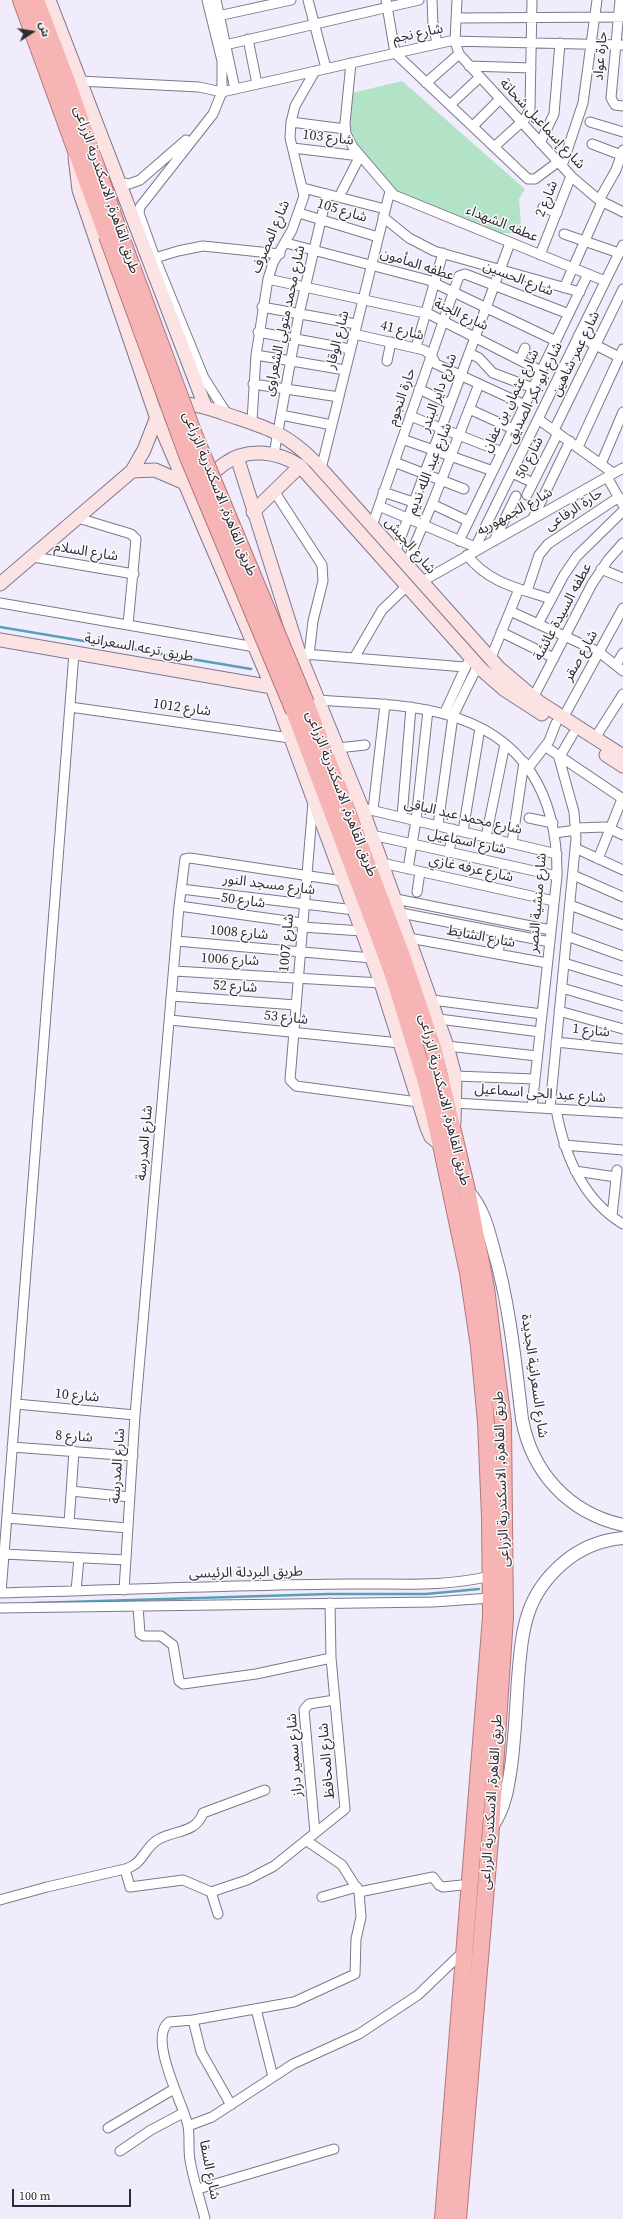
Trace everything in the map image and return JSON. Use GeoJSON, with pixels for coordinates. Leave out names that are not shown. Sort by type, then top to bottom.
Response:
{"type":"FeatureCollection","features":[{"type":"Feature","properties":{"kind":"highway","name":"طريق القاهرة, الاسكندرية الزراعى"},"geometry":{"type":"LineString","coordinates":[[21,0],[76,149],[112,232]]}},
{"type":"Feature","properties":{"kind":"highway","name":"طريق القاهرة, الاسكندرية الزراعى"},"geometry":{"type":"LineString","coordinates":[[36,0],[68,84],[112,232],[187,455],[306,705],[344,800],[420,1009],[435,1057],[453,1130],[467,1190],[486,1288],[503,1422],[505,1617],[491,1828],[458,2219]]}},
{"type":"Feature","properties":{"kind":"highway","name":"طريق القاهرة, الاسكندرية الزراعى"},"geometry":{"type":"LineString","coordinates":[[306,705],[424,1075],[441,1145],[466,1265],[479,1346],[486,1422],[491,1576],[487,1674],[443,2219]]}},
{"type":"Feature","properties":{"kind":"main road"},"geometry":{"type":"LineString","coordinates":[[48,0],[206,406]]}},
{"type":"Feature","properties":{"kind":"main road"},"geometry":{"type":"LineString","coordinates":[[76,149],[75,166],[79,190],[156,416],[272,687],[381,983],[428,1133],[441,1145]]}},
{"type":"Feature","properties":{"kind":"main road","name":"شارع الجيش"},"geometry":{"type":"LineString","coordinates":[[156,416],[165,409],[175,405],[188,404],[206,406],[252,421],[278,433],[306,453],[490,660],[560,720]]}},
{"type":"Feature","properties":{"kind":"main road"},"geometry":{"type":"LineString","coordinates":[[0,584],[132,471],[144,450],[156,416]]}},
{"type":"Feature","properties":{"kind":"main road","name":"شارع الجيش"},"geometry":{"type":"LineString","coordinates":[[184,483],[204,480],[224,464],[237,457],[259,452],[274,454],[300,466],[408,585],[471,663],[505,690],[560,720],[623,766]]}},
{"type":"Feature","properties":{"kind":"main road"},"geometry":{"type":"LineString","coordinates":[[237,457],[253,512],[304,654],[306,705],[338,748],[368,809],[372,835],[432,1000],[447,1046],[454,1076],[455,1103],[453,1130]]}},
{"type":"Feature","properties":{"kind":"main road"},"geometry":{"type":"LineString","coordinates":[[253,512],[300,466]]}},
{"type":"Feature","properties":{"kind":"main road"},"geometry":{"type":"LineString","coordinates":[[132,471],[156,470],[171,475],[184,483]]}},
{"type":"Feature","properties":{"kind":"main road","name":"طريق ترعه السعرانية"},"geometry":{"type":"LineString","coordinates":[[0,640],[272,687]]}},
{"type":"Feature","properties":{"kind":"main road","name":"شارع الجيش"},"geometry":{"type":"LineString","coordinates":[[575,730],[595,738],[623,756]]}},
{"type":"Feature","properties":{"kind":"street"},"geometry":{"type":"LineString","coordinates":[[207,0],[222,61],[222,92],[212,114],[140,207],[141,219],[155,258],[204,378],[227,414]]}},
{"type":"Feature","properties":{"kind":"street"},"geometry":{"type":"LineString","coordinates":[[216,0],[218,16],[235,89]]}},
{"type":"Feature","properties":{"kind":"street"},"geometry":{"type":"LineString","coordinates":[[218,16],[290,0]]}},
{"type":"Feature","properties":{"kind":"street"},"geometry":{"type":"LineString","coordinates":[[308,0],[326,68]]}},
{"type":"Feature","properties":{"kind":"street"},"geometry":{"type":"LineString","coordinates":[[225,45],[314,24],[387,4],[419,0]]}},
{"type":"Feature","properties":{"kind":"street"},"geometry":{"type":"LineString","coordinates":[[432,0],[433,25],[437,43]]}},
{"type":"Feature","properties":{"kind":"street","name":"شارع إسماعيل شحاتة"},"geometry":{"type":"LineString","coordinates":[[457,0],[455,41],[459,54],[571,176],[601,201],[623,212]]}},
{"type":"Feature","properties":{"kind":"street"},"geometry":{"type":"LineString","coordinates":[[494,147],[522,123],[530,109],[532,0]]}},
{"type":"Feature","properties":{"kind":"street"},"geometry":{"type":"LineString","coordinates":[[387,4],[395,53],[528,179],[531,180],[560,164],[583,103],[597,0]]}},
{"type":"Feature","properties":{"kind":"street","name":"حارة عواد"},"geometry":{"type":"LineString","coordinates":[[620,0],[621,17],[619,45],[611,98],[615,105],[623,106]]}},
{"type":"Feature","properties":{"kind":"street"},"geometry":{"type":"LineString","coordinates":[[456,18],[621,17]]}},
{"type":"Feature","properties":{"kind":"street"},"geometry":{"type":"LineString","coordinates":[[248,39],[257,84]]}},
{"type":"Feature","properties":{"kind":"street","name":"شارع نجم"},"geometry":{"type":"LineString","coordinates":[[79,81],[199,87],[222,92],[437,43],[455,41],[619,45]]}},
{"type":"Feature","properties":{"kind":"street"},"geometry":{"type":"LineString","coordinates":[[540,143],[554,114],[560,43]]}},
{"type":"Feature","properties":{"kind":"street"},"geometry":{"type":"LineString","coordinates":[[426,83],[459,54]]}},
{"type":"Feature","properties":{"kind":"street"},"geometry":{"type":"LineString","coordinates":[[351,63],[345,129],[350,144],[390,191]]}},
{"type":"Feature","properties":{"kind":"street"},"geometry":{"type":"LineString","coordinates":[[469,66],[531,68]]}},
{"type":"Feature","properties":{"kind":"street","name":"شارع المصرف"},"geometry":{"type":"LineString","coordinates":[[252,421],[253,384],[258,332],[268,279],[270,271],[286,242],[299,213],[304,196],[290,138],[291,122],[295,106],[315,71]]}},
{"type":"Feature","properties":{"kind":"street"},"geometry":{"type":"LineString","coordinates":[[450,105],[480,77]]}},
{"type":"Feature","properties":{"kind":"street"},"geometry":{"type":"LineString","coordinates":[[473,126],[500,99]]}},
{"type":"Feature","properties":{"kind":"street"},"geometry":{"type":"LineString","coordinates":[[291,122],[345,129]]}},
{"type":"Feature","properties":{"kind":"street"},"geometry":{"type":"LineString","coordinates":[[590,122],[623,132]]}},
{"type":"Feature","properties":{"kind":"street"},"geometry":{"type":"LineString","coordinates":[[118,182],[129,184],[140,180],[204,124]]}},
{"type":"Feature","properties":{"kind":"street"},"geometry":{"type":"LineString","coordinates":[[564,288],[622,153],[592,144]]}},
{"type":"Feature","properties":{"kind":"street","name":"شارع 103"},"geometry":{"type":"LineString","coordinates":[[293,148],[360,156]]}},
{"type":"Feature","properties":{"kind":"street"},"geometry":{"type":"LineString","coordinates":[[339,197],[360,156]]}},
{"type":"Feature","properties":{"kind":"street","name":"شارع 2"},"geometry":{"type":"LineString","coordinates":[[540,255],[571,176]]}},
{"type":"Feature","properties":{"kind":"street"},"geometry":{"type":"LineString","coordinates":[[303,188],[339,197],[384,213],[409,238],[443,254],[580,292]]}},
{"type":"Feature","properties":{"kind":"street","name":"شارع الوقار"},"geometry":{"type":"LineString","coordinates":[[321,469],[390,191]]}},
{"type":"Feature","properties":{"kind":"street","name":"عطفه الشهداء"},"geometry":{"type":"LineString","coordinates":[[390,191],[399,197],[605,281]]}},
{"type":"Feature","properties":{"kind":"street","name":"شارع محمد متولي الشعراوى"},"geometry":{"type":"LineString","coordinates":[[274,454],[299,314],[327,194]]}},
{"type":"Feature","properties":{"kind":"street"},"geometry":{"type":"LineString","coordinates":[[542,207],[557,213]]}},
{"type":"Feature","properties":{"kind":"street","name":"شارع 105"},"geometry":{"type":"LineString","coordinates":[[299,213],[378,237]]}},
{"type":"Feature","properties":{"kind":"street"},"geometry":{"type":"LineString","coordinates":[[564,234],[585,241],[621,249]]}},
{"type":"Feature","properties":{"kind":"street","name":"عطفه المأمون"},"geometry":{"type":"LineString","coordinates":[[286,242],[434,282],[556,341]]}},
{"type":"Feature","properties":{"kind":"street","name":"شارع داير البندر"},"geometry":{"type":"LineString","coordinates":[[395,553],[510,243]]}},
{"type":"Feature","properties":{"kind":"street"},"geometry":{"type":"LineString","coordinates":[[155,258],[178,250],[203,246],[280,254]]}},
{"type":"Feature","properties":{"kind":"street","name":"شارع ابو بكر الصديق"},"geometry":{"type":"LineString","coordinates":[[471,552],[512,472],[621,249]]}},
{"type":"Feature","properties":{"kind":"street"},"geometry":{"type":"LineString","coordinates":[[416,347],[443,254]]}},
{"type":"Feature","properties":{"kind":"street","name":"شارع الحسين"},"geometry":{"type":"LineString","coordinates":[[458,278],[465,274],[569,314]]}},
{"type":"Feature","properties":{"kind":"street","name":"شارع عثمان بن عفان"},"geometry":{"type":"LineString","coordinates":[[459,540],[588,274]]}},
{"type":"Feature","properties":{"kind":"street","name":"حارة النجوم"},"geometry":{"type":"LineString","coordinates":[[372,526],[458,278]]}},
{"type":"Feature","properties":{"kind":"street","name":"شارع الجنة"},"geometry":{"type":"LineString","coordinates":[[268,279],[426,313],[475,336],[541,371]]}},
{"type":"Feature","properties":{"kind":"street","name":"شارع عمر شاهين"},"geometry":{"type":"LineString","coordinates":[[556,432],[623,289]]}},
{"type":"Feature","properties":{"kind":"street"},"geometry":{"type":"LineString","coordinates":[[262,307],[356,324]]}},
{"type":"Feature","properties":{"kind":"street"},"geometry":{"type":"LineString","coordinates":[[258,332],[350,349]]}},
{"type":"Feature","properties":{"kind":"street","name":"شارع 41"},"geometry":{"type":"LineString","coordinates":[[354,334],[416,347],[431,355],[436,364],[525,405]]}},
{"type":"Feature","properties":{"kind":"street"},"geometry":{"type":"LineString","coordinates":[[578,336],[596,345],[621,353],[578,447]]}},
{"type":"Feature","properties":{"kind":"street"},"geometry":{"type":"LineString","coordinates":[[387,361],[391,342]]}},
{"type":"Feature","properties":{"kind":"street"},"geometry":{"type":"LineString","coordinates":[[520,360],[525,348]]}},
{"type":"Feature","properties":{"kind":"street"},"geometry":{"type":"LineString","coordinates":[[469,353],[479,358],[493,372],[533,388]]}},
{"type":"Feature","properties":{"kind":"street"},"geometry":{"type":"LineString","coordinates":[[256,355],[345,370]]}},
{"type":"Feature","properties":{"kind":"street"},"geometry":{"type":"LineString","coordinates":[[253,384],[339,396]]}},
{"type":"Feature","properties":{"kind":"street","name":"شارع عبد الله نديم"},"geometry":{"type":"LineString","coordinates":[[406,565],[442,480],[479,384]]}},
{"type":"Feature","properties":{"kind":"street"},"geometry":{"type":"LineString","coordinates":[[419,389],[450,404]]}},
{"type":"Feature","properties":{"kind":"street"},"geometry":{"type":"LineString","coordinates":[[470,409],[513,429]]}},
{"type":"Feature","properties":{"kind":"street"},"geometry":{"type":"LineString","coordinates":[[601,464],[623,412]]}},
{"type":"Feature","properties":{"kind":"street"},"geometry":{"type":"LineString","coordinates":[[281,415],[332,425]]}},
{"type":"Feature","properties":{"kind":"street"},"geometry":{"type":"LineString","coordinates":[[410,416],[502,452]]}},
{"type":"Feature","properties":{"kind":"street"},"geometry":{"type":"LineString","coordinates":[[538,419],[601,464],[610,475],[621,501]]}},
{"type":"Feature","properties":{"kind":"street","name":"شارع 50"},"geometry":{"type":"LineString","coordinates":[[527,495],[556,432]]}},
{"type":"Feature","properties":{"kind":"street"},"geometry":{"type":"LineString","coordinates":[[402,439],[492,471]]}},
{"type":"Feature","properties":{"kind":"street"},"geometry":{"type":"LineString","coordinates":[[533,518],[570,441]]}},
{"type":"Feature","properties":{"kind":"street"},"geometry":{"type":"LineString","coordinates":[[394,462],[464,489]]}},
{"type":"Feature","properties":{"kind":"street","name":"شارع الجمهوريه"},"geometry":{"type":"LineString","coordinates":[[420,582],[623,468]]}},
{"type":"Feature","properties":{"kind":"street"},"geometry":{"type":"LineString","coordinates":[[512,472],[526,480]]}},
{"type":"Feature","properties":{"kind":"street"},"geometry":{"type":"LineString","coordinates":[[274,492],[322,565],[323,581],[304,654],[354,658],[471,663],[448,715],[438,825]]}},
{"type":"Feature","properties":{"kind":"street"},"geometry":{"type":"LineString","coordinates":[[384,492],[413,502]]}},
{"type":"Feature","properties":{"kind":"street"},"geometry":{"type":"LineString","coordinates":[[494,541],[516,496]]}},
{"type":"Feature","properties":{"kind":"street","name":"حارة الرفاعى"},"geometry":{"type":"LineString","coordinates":[[490,660],[510,611],[523,590],[539,555],[548,544],[621,501]]}},
{"type":"Feature","properties":{"kind":"street"},"geometry":{"type":"LineString","coordinates":[[432,504],[468,521]]}},
{"type":"Feature","properties":{"kind":"street"},"geometry":{"type":"LineString","coordinates":[[379,506],[459,540],[471,552],[490,577],[551,599]]}},
{"type":"Feature","properties":{"kind":"street"},"geometry":{"type":"LineString","coordinates":[[538,624],[577,556],[623,512]]}},
{"type":"Feature","properties":{"kind":"street"},"geometry":{"type":"LineString","coordinates":[[78,518],[134,535],[137,541],[128,626]]}},
{"type":"Feature","properties":{"kind":"street","name":"عطفه السيدة عائشة"},"geometry":{"type":"LineString","coordinates":[[533,698],[601,569],[623,543]]}},
{"type":"Feature","properties":{"kind":"street","name":"شارع السلام"},"geometry":{"type":"LineString","coordinates":[[33,557],[134,574]]}},
{"type":"Feature","properties":{"kind":"street"},"geometry":{"type":"LineString","coordinates":[[601,569],[623,578]]}},
{"type":"Feature","properties":{"kind":"street"},"geometry":{"type":"LineString","coordinates":[[354,658],[382,610],[408,585]]}},
{"type":"Feature","properties":{"kind":"street"},"geometry":{"type":"LineString","coordinates":[[0,603],[255,647]]}},
{"type":"Feature","properties":{"kind":"street","name":"شارع صقر"},"geometry":{"type":"LineString","coordinates":[[527,765],[546,747],[623,608]]}},
{"type":"Feature","properties":{"kind":"street"},"geometry":{"type":"LineString","coordinates":[[510,611],[599,652],[619,668],[623,653]]}},
{"type":"Feature","properties":{"kind":"street"},"geometry":{"type":"LineString","coordinates":[[501,632],[554,658]]}},
{"type":"Feature","properties":{"kind":"street"},"geometry":{"type":"LineString","coordinates":[[0,1593],[74,653]]}},
{"type":"Feature","properties":{"kind":"street"},"geometry":{"type":"LineString","coordinates":[[595,738],[623,694]]}},
{"type":"Feature","properties":{"kind":"street"},"geometry":{"type":"LineString","coordinates":[[368,809],[385,704]]}},
{"type":"Feature","properties":{"kind":"street","name":"شارع منشية النصر"},"geometry":{"type":"LineString","coordinates":[[306,705],[385,704],[411,707],[448,715],[480,728],[505,744],[527,765],[542,790],[553,823],[557,852],[550,942],[532,1107]]}},
{"type":"Feature","properties":{"kind":"street","name":"شارع 1012"},"geometry":{"type":"LineString","coordinates":[[70,707],[290,738]]}},
{"type":"Feature","properties":{"kind":"street"},"geometry":{"type":"LineString","coordinates":[[402,817],[411,707]]}},
{"type":"Feature","properties":{"kind":"street"},"geometry":{"type":"LineString","coordinates":[[408,869],[416,820],[428,710]]}},
{"type":"Feature","properties":{"kind":"street"},"geometry":{"type":"LineString","coordinates":[[463,831],[480,728]]}},
{"type":"Feature","properties":{"kind":"street"},"geometry":{"type":"LineString","coordinates":[[575,730],[560,756],[574,812],[576,829],[573,875],[556,1042],[553,1108],[564,1145],[575,1171],[593,1197],[612,1216],[623,1224]]}},
{"type":"Feature","properties":{"kind":"street"},"geometry":{"type":"LineString","coordinates":[[486,837],[505,744]]}},
{"type":"Feature","properties":{"kind":"street"},"geometry":{"type":"LineString","coordinates":[[338,748],[364,745]]}},
{"type":"Feature","properties":{"kind":"street"},"geometry":{"type":"LineString","coordinates":[[546,747],[623,799],[598,859]]}},
{"type":"Feature","properties":{"kind":"street"},"geometry":{"type":"LineString","coordinates":[[512,843],[527,765]]}},
{"type":"Feature","properties":{"kind":"street","name":"شارع 1007"},"geometry":{"type":"LineString","coordinates":[[313,798],[290,1080],[296,1086],[418,1102]]}},
{"type":"Feature","properties":{"kind":"street","name":"شارع محمد عبد الباقى"},"geometry":{"type":"LineString","coordinates":[[368,809],[512,843],[557,852],[575,851],[623,870]]}},
{"type":"Feature","properties":{"kind":"street"},"geometry":{"type":"LineString","coordinates":[[529,818],[553,823]]}},
{"type":"Feature","properties":{"kind":"street"},"geometry":{"type":"LineString","coordinates":[[555,833],[602,826],[610,828],[623,835]]}},
{"type":"Feature","properties":{"kind":"street"},"geometry":{"type":"LineString","coordinates":[[449,852],[453,829]]}},
{"type":"Feature","properties":{"kind":"street","name":"شارع اسماعيل"},"geometry":{"type":"LineString","coordinates":[[372,835],[556,876]]}},
{"type":"Feature","properties":{"kind":"street","name":"شارع المدرسة"},"geometry":{"type":"LineString","coordinates":[[124,1590],[135,1415],[179,906],[185,859],[187,858],[343,880]]}},
{"type":"Feature","properties":{"kind":"street","name":"شارع عرفه غازي"},"geometry":{"type":"LineString","coordinates":[[382,863],[554,901]]}},
{"type":"Feature","properties":{"kind":"street"},"geometry":{"type":"LineString","coordinates":[[417,892],[420,872]]}},
{"type":"Feature","properties":{"kind":"street"},"geometry":{"type":"LineString","coordinates":[[573,875],[623,897]]}},
{"type":"Feature","properties":{"kind":"street","name":"شارع مسجد النور"},"geometry":{"type":"LineString","coordinates":[[181,888],[354,910]]}},
{"type":"Feature","properties":{"kind":"street"},"geometry":{"type":"LineString","coordinates":[[396,899],[551,930]]}},
{"type":"Feature","properties":{"kind":"street"},"geometry":{"type":"LineString","coordinates":[[570,905],[623,925]]}},
{"type":"Feature","properties":{"kind":"street","name":"شارع 50"},"geometry":{"type":"LineString","coordinates":[[179,906],[302,925],[362,931]]}},
{"type":"Feature","properties":{"kind":"street"},"geometry":{"type":"LineString","coordinates":[[401,913],[550,942]]}},
{"type":"Feature","properties":{"kind":"street"},"geometry":{"type":"LineString","coordinates":[[498,954],[501,932]]}},
{"type":"Feature","properties":{"kind":"street"},"geometry":{"type":"LineString","coordinates":[[567,936],[623,956]]}},
{"type":"Feature","properties":{"kind":"street","name":"شارع الشايط"},"geometry":{"type":"LineString","coordinates":[[409,938],[547,963]]}},
{"type":"Feature","properties":{"kind":"street","name":"شارع 1008"},"geometry":{"type":"LineString","coordinates":[[176,941],[372,958]]}},
{"type":"Feature","properties":{"kind":"street"},"geometry":{"type":"LineString","coordinates":[[564,963],[623,981]]}},
{"type":"Feature","properties":{"kind":"street","name":"شارع 1006"},"geometry":{"type":"LineString","coordinates":[[174,971],[381,983]]}},
{"type":"Feature","properties":{"kind":"street"},"geometry":{"type":"LineString","coordinates":[[562,988],[623,1006]]}},
{"type":"Feature","properties":{"kind":"street","name":"شارع 52"},"geometry":{"type":"LineString","coordinates":[[172,996],[296,1005]]}},
{"type":"Feature","properties":{"kind":"street"},"geometry":{"type":"LineString","coordinates":[[432,1000],[542,1014]]}},
{"type":"Feature","properties":{"kind":"street"},"geometry":{"type":"LineString","coordinates":[[560,1011],[623,1029]]}},
{"type":"Feature","properties":{"kind":"street"},"geometry":{"type":"LineString","coordinates":[[438,1019],[540,1032]]}},
{"type":"Feature","properties":{"kind":"street","name":"شارع 53"},"geometry":{"type":"LineString","coordinates":[[170,1020],[400,1043]]}},
{"type":"Feature","properties":{"kind":"street","name":"شارع 1"},"geometry":{"type":"LineString","coordinates":[[556,1042],[623,1049]]}},
{"type":"Feature","properties":{"kind":"street"},"geometry":{"type":"LineString","coordinates":[[447,1046],[537,1056]]}},
{"type":"Feature","properties":{"kind":"street"},"geometry":{"type":"LineString","coordinates":[[454,1076],[535,1079]]}},
{"type":"Feature","properties":{"kind":"street","name":"شارع عبد الحى اسماعيل"},"geometry":{"type":"LineString","coordinates":[[455,1103],[553,1108],[623,1114]]}},
{"type":"Feature","properties":{"kind":"street"},"geometry":{"type":"LineString","coordinates":[[564,1145],[623,1150]]}},
{"type":"Feature","properties":{"kind":"street"},"geometry":{"type":"LineString","coordinates":[[575,1171],[616,1173],[612,1216]]}},
{"type":"Feature","properties":{"kind":"street","name":"شارع السعرانية الجديدة"},"geometry":{"type":"LineString","coordinates":[[467,1190],[483,1213],[504,1285],[510,1315],[522,1419],[525,1434],[535,1460],[552,1484],[567,1499],[585,1512],[598,1518],[623,1525]]}},
{"type":"Feature","properties":{"kind":"street","name":"شارع 10"},"geometry":{"type":"LineString","coordinates":[[16,1404],[135,1415]]}},
{"type":"Feature","properties":{"kind":"street","name":"شارع 8"},"geometry":{"type":"LineString","coordinates":[[12,1447],[133,1456]]}},
{"type":"Feature","properties":{"kind":"street"},"geometry":{"type":"LineString","coordinates":[[69,1523],[74,1451]]}},
{"type":"Feature","properties":{"kind":"street"},"geometry":{"type":"LineString","coordinates":[[71,1491],[130,1497]]}},
{"type":"Feature","properties":{"kind":"street"},"geometry":{"type":"LineString","coordinates":[[7,1518],[128,1528]]}},
{"type":"Feature","properties":{"kind":"street"},"geometry":{"type":"LineString","coordinates":[[491,1828],[502,1811],[508,1787],[513,1750],[521,1634],[530,1606],[537,1593],[555,1570],[572,1557],[591,1546],[623,1538]]}},
{"type":"Feature","properties":{"kind":"street"},"geometry":{"type":"LineString","coordinates":[[4,1554],[126,1560]]}},
{"type":"Feature","properties":{"kind":"street"},"geometry":{"type":"LineString","coordinates":[[76,1591],[79,1558]]}},
{"type":"Feature","properties":{"kind":"street","name":"طريق البردلة الرئيسى"},"geometry":{"type":"LineString","coordinates":[[0,1593],[347,1584],[427,1585],[457,1583],[491,1576]]}},
{"type":"Feature","properties":{"kind":"street"},"geometry":{"type":"LineString","coordinates":[[0,1608],[433,1602],[491,1598]]}},
{"type":"Feature","properties":{"kind":"street","name":"شارع المحافظ"},"geometry":{"type":"LineString","coordinates":[[210,1892],[260,1874],[307,1841],[315,1833],[343,1812],[345,1806],[331,1658],[330,1603]]}},
{"type":"Feature","properties":{"kind":"street"},"geometry":{"type":"LineString","coordinates":[[138,1606],[140,1634],[161,1636],[173,1645],[179,1681],[183,1684],[256,1674],[331,1658]]}},
{"type":"Feature","properties":{"kind":"street","name":"شارع سمير دراز"},"geometry":{"type":"LineString","coordinates":[[315,1833],[304,1710],[308,1704],[335,1700]]}},
{"type":"Feature","properties":{"kind":"street"},"geometry":{"type":"LineString","coordinates":[[0,1900],[134,1866],[152,1844],[160,1839],[194,1827],[199,1822],[203,1813],[265,1790]]}},
{"type":"Feature","properties":{"kind":"street"},"geometry":{"type":"LineString","coordinates":[[307,1841],[342,1865],[358,1890]]}},
{"type":"Feature","properties":{"kind":"street"},"geometry":{"type":"LineString","coordinates":[[125,1869],[130,1887],[183,1880],[210,1892],[218,1914]]}},
{"type":"Feature","properties":{"kind":"street"},"geometry":{"type":"LineString","coordinates":[[322,1897],[433,1877],[439,1885],[443,1887],[471,1884]]}},
{"type":"Feature","properties":{"kind":"street","name":"شارع السقا"},"geometry":{"type":"LineString","coordinates":[[205,2219],[190,2160],[188,2126],[174,2089],[164,2052],[163,2028],[169,2022],[193,2020],[256,2010],[298,2000],[355,1974],[356,1940],[362,1912],[358,1890]]}},
{"type":"Feature","properties":{"kind":"street"},"geometry":{"type":"LineString","coordinates":[[188,2126],[212,2117],[303,2058],[359,2034],[418,1995],[466,1949]]}},
{"type":"Feature","properties":{"kind":"street"},"geometry":{"type":"LineString","coordinates":[[256,2010],[273,2077]]}},
{"type":"Feature","properties":{"kind":"street"},"geometry":{"type":"LineString","coordinates":[[193,2020],[201,2052],[231,2105]]}},
{"type":"Feature","properties":{"kind":"street"},"geometry":{"type":"LineString","coordinates":[[108,2128],[174,2089]]}},
{"type":"Feature","properties":{"kind":"street"},"geometry":{"type":"LineString","coordinates":[[120,2151],[151,2130],[183,2113]]}},
{"type":"Feature","properties":{"kind":"street"},"geometry":{"type":"LineString","coordinates":[[198,2188],[334,2149]]}},
{"type":"Feature","properties":{"kind":"green space"},"geometry":{"type":"Polygon","coordinates":[[[402,81],[525,189],[519,199],[521,223],[513,233],[498,233],[403,193],[396,193],[346,134],[352,93],[402,81]]]}},
{"type":"Feature","properties":{"kind":"waterway"},"geometry":{"type":"LineString","coordinates":[[0,627],[251,669]]}},
{"type":"Feature","properties":{"kind":"waterway"},"geometry":{"type":"LineString","coordinates":[[34,1603],[329,1594],[426,1594],[479,1589]]}}]}
